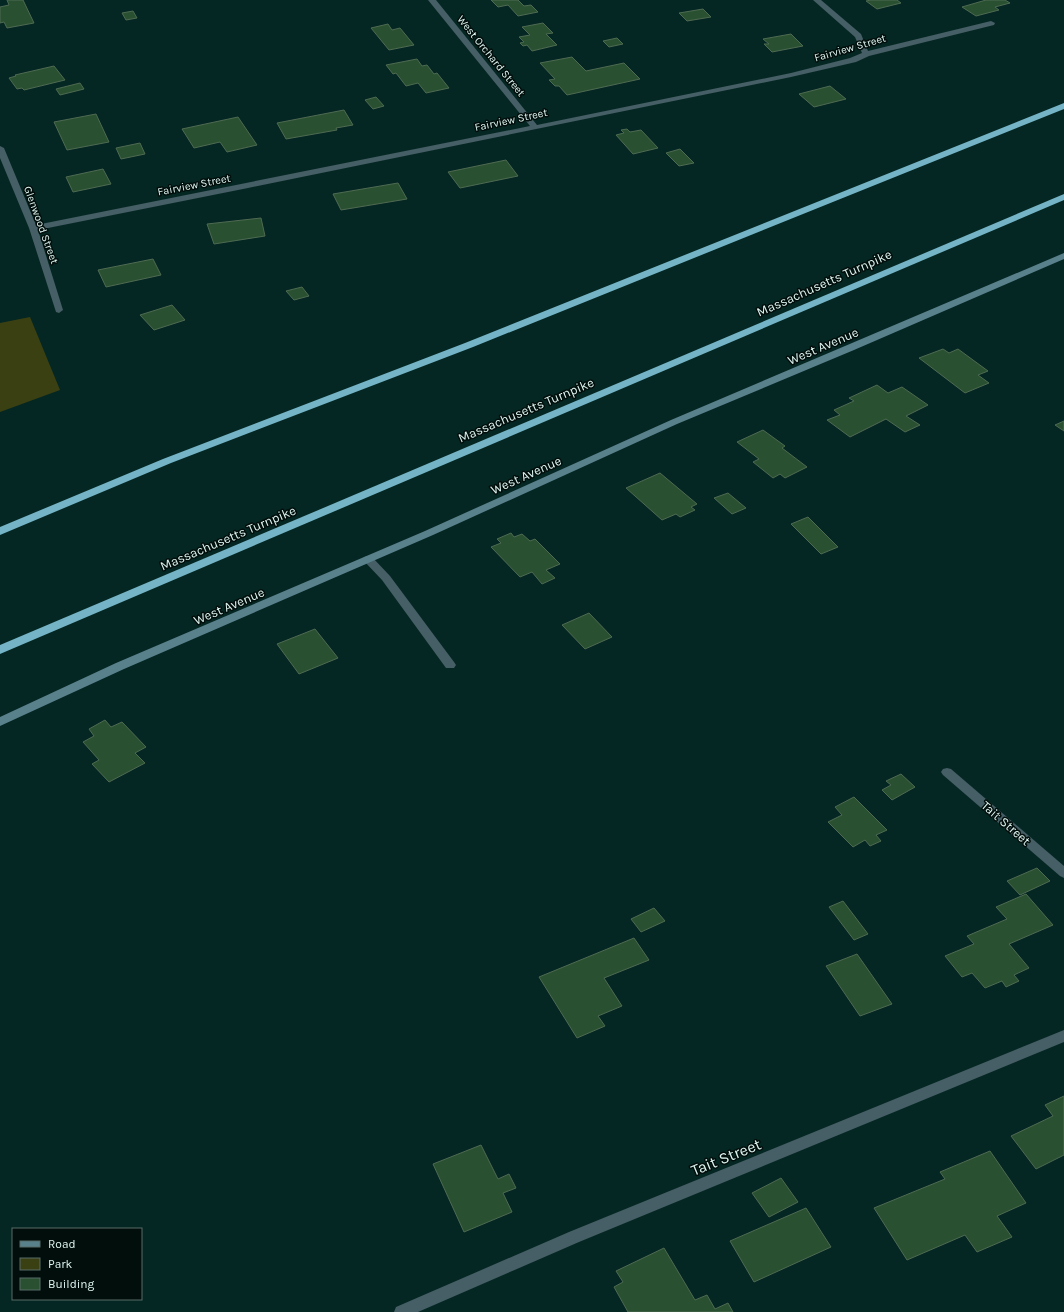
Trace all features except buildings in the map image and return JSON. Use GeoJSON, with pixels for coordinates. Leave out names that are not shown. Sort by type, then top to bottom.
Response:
{"type":"FeatureCollection","features":[{"type":"Feature","properties":{"kind":"highway"},"geometry":{"type":"LineString","coordinates":[[0,531],[167,461],[461,348],[1064,106]]}},
{"type":"Feature","properties":{"kind":"highway","name":"Massachusetts Turnpike"},"geometry":{"type":"LineString","coordinates":[[0,650],[1064,197]]}},
{"type":"Feature","properties":{"kind":"main road","name":"West Avenue"},"geometry":{"type":"LineString","coordinates":[[0,722],[120,666],[368,559],[674,422],[851,348],[1064,256]]}},
{"type":"Feature","properties":{"kind":"street","name":"West Orchard Street"},"geometry":{"type":"LineString","coordinates":[[432,0],[534,126]]}},
{"type":"Feature","properties":{"kind":"street"},"geometry":{"type":"LineString","coordinates":[[817,0],[858,36],[866,54]]}},
{"type":"Feature","properties":{"kind":"street","name":"Fairview Street"},"geometry":{"type":"LineString","coordinates":[[33,228],[248,186],[820,68],[853,60],[866,54],[991,23]]}},
{"type":"Feature","properties":{"kind":"street","name":"Glenwood Street"},"geometry":{"type":"LineString","coordinates":[[0,148],[33,228],[59,310]]}},
{"type":"Feature","properties":{"kind":"street"},"geometry":{"type":"LineString","coordinates":[[368,559],[386,578],[450,665]]}},
{"type":"Feature","properties":{"kind":"street","name":"Tait Street"},"geometry":{"type":"LineString","coordinates":[[947,772],[1064,873]]}},
{"type":"Feature","properties":{"kind":"street","name":"Tait Street"},"geometry":{"type":"LineString","coordinates":[[402,1312],[574,1237],[1064,1036]]}},
{"type":"Feature","properties":{"kind":"green space"},"geometry":{"type":"Polygon","coordinates":[[[30,317],[60,390],[0,412],[0,323],[30,317]]]}}]}
